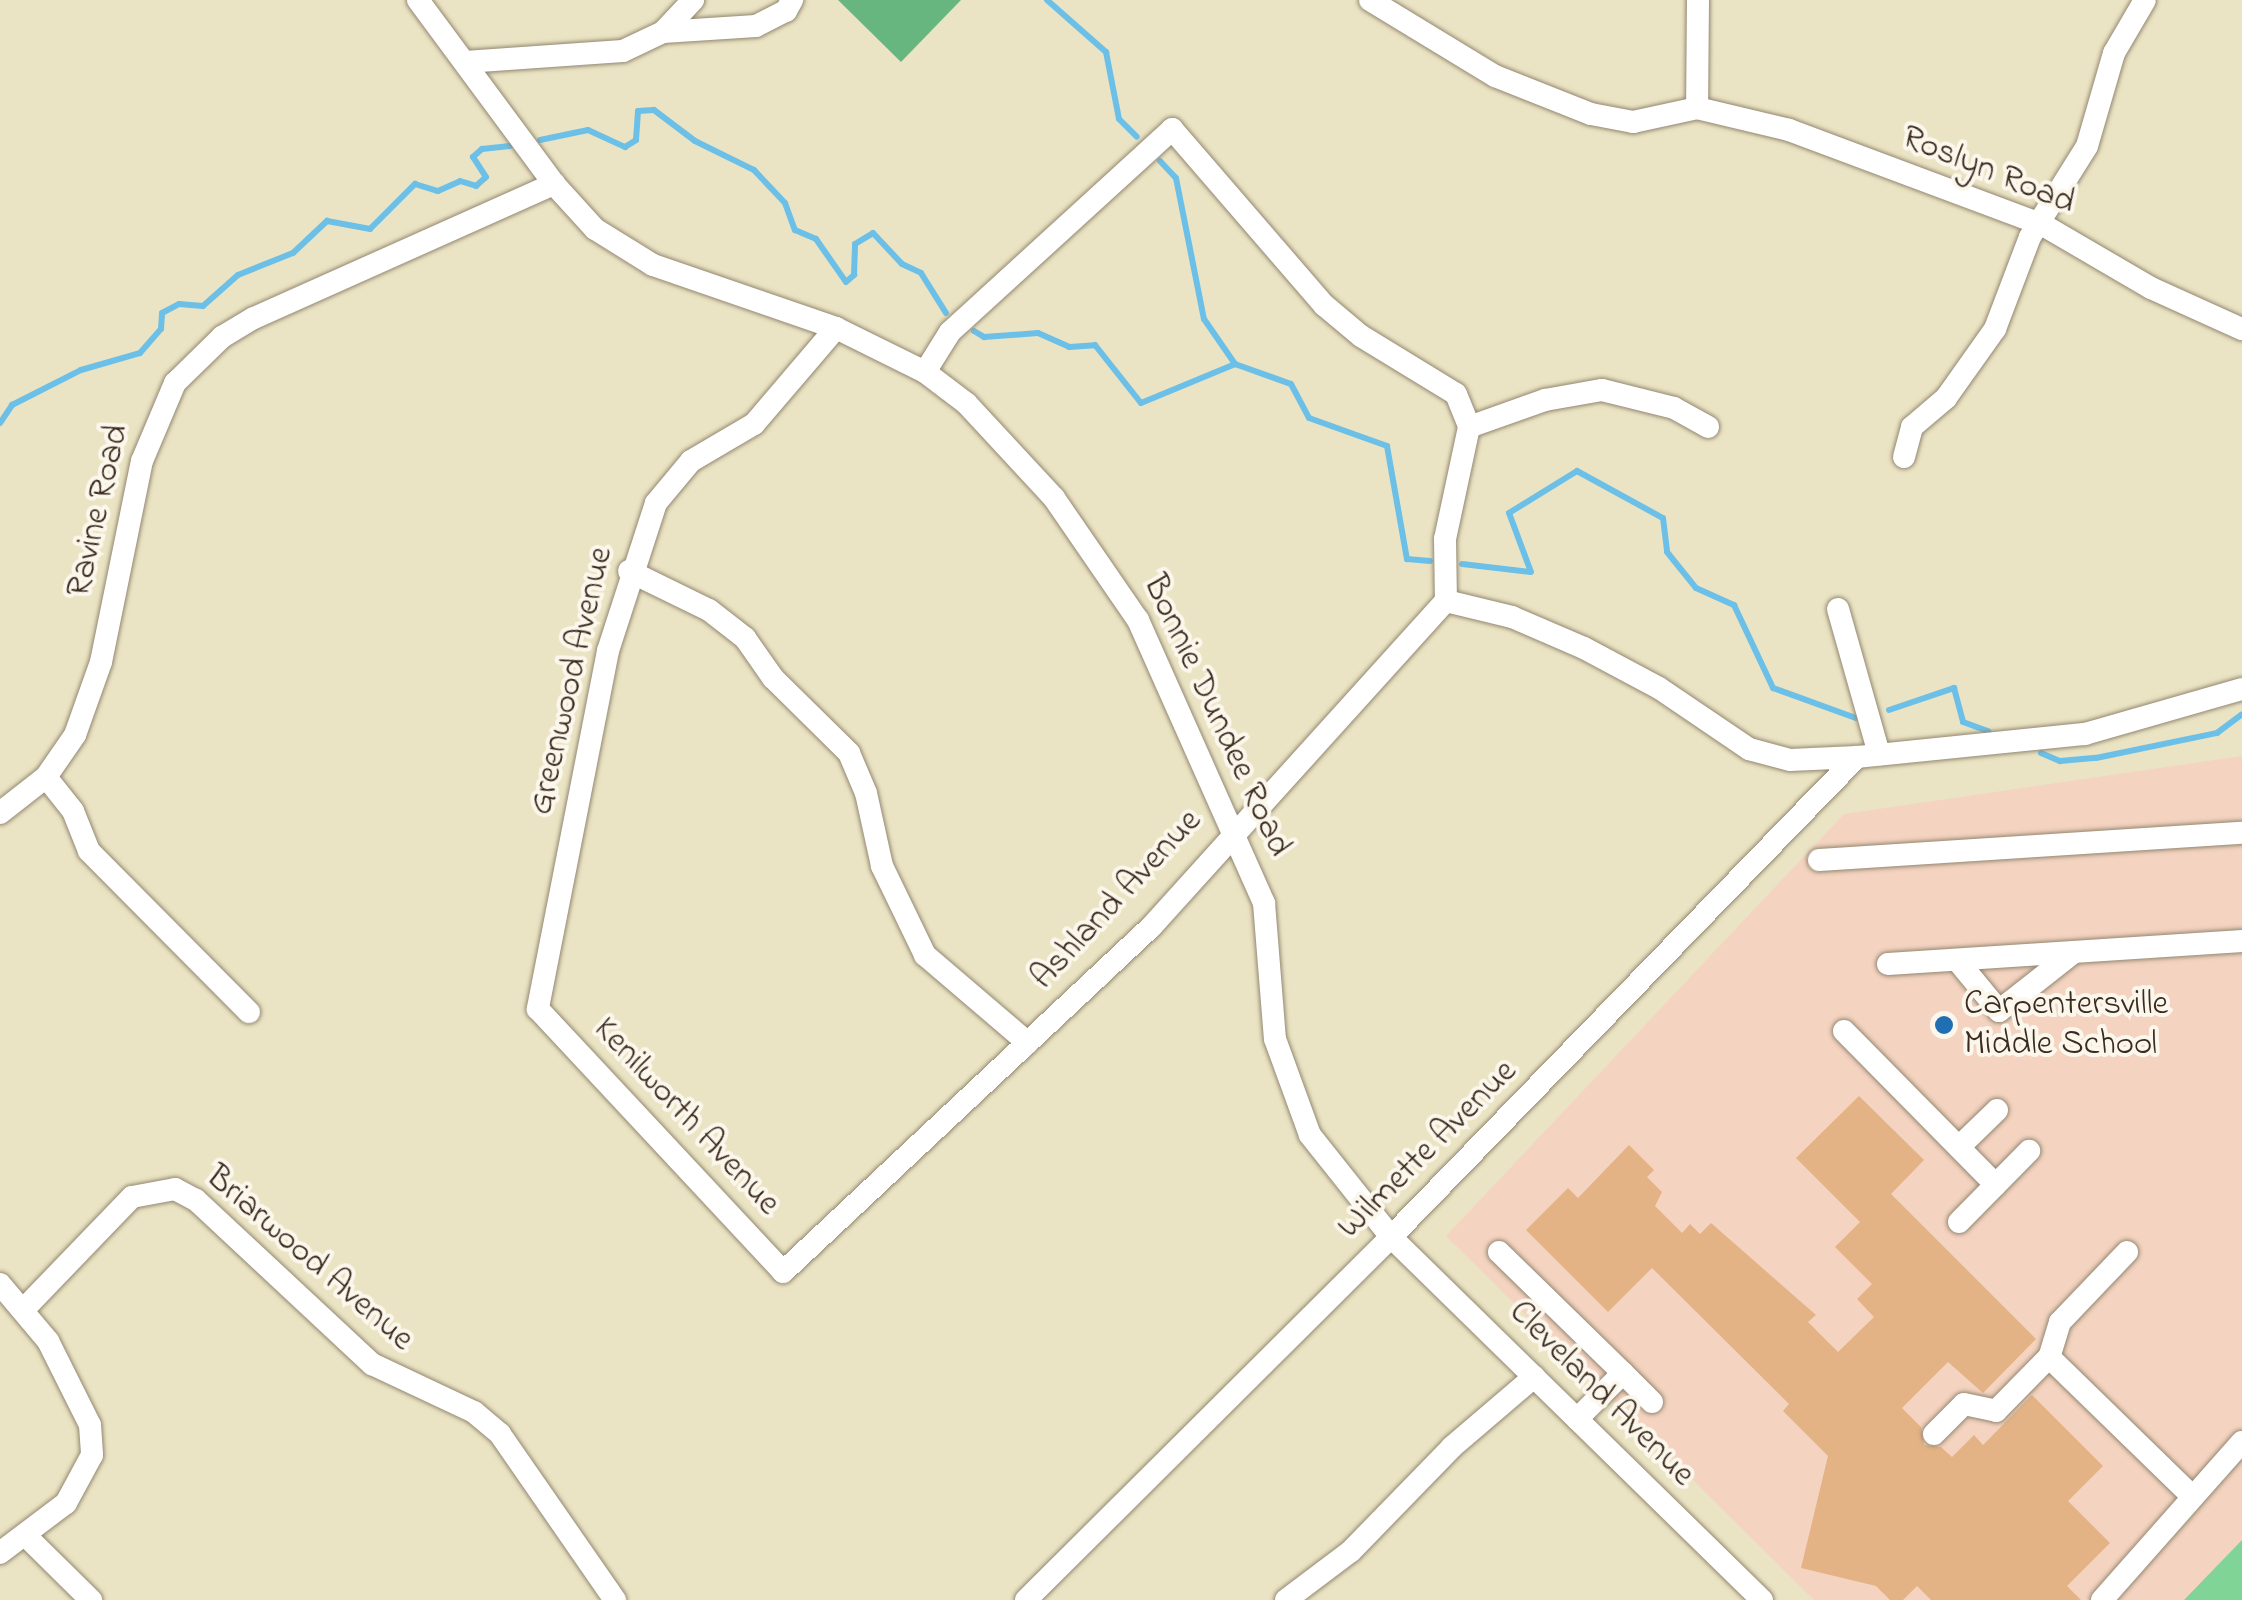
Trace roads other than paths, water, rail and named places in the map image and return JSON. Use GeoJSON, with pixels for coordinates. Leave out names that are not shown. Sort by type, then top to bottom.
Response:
{"type":"FeatureCollection","features":[{"type":"Feature","properties":{"kind":"street","name":"Bonnie Dundee Road"},"geometry":{"type":"LineString","coordinates":[[418,0],[554,184],[595,228],[652,266],[836,328],[924,372],[999,435],[1095,551],[1138,620],[1234,828],[1264,903],[1275,1039],[1290,1092],[1334,1171],[1392,1237]]}},
{"type":"Feature","properties":{"kind":"street"},"geometry":{"type":"LineString","coordinates":[[663,32],[693,0]]}},
{"type":"Feature","properties":{"kind":"street"},"geometry":{"type":"LineString","coordinates":[[465,62],[622,51],[663,32],[756,26],[774,20],[792,0]]}},
{"type":"Feature","properties":{"kind":"street","name":"Roslyn Road"},"geometry":{"type":"LineString","coordinates":[[1370,0],[1496,76],[1590,114],[1632,122],[1697,108],[1789,130],[2043,226],[2151,288],[2242,329]]}},
{"type":"Feature","properties":{"kind":"street"},"geometry":{"type":"LineString","coordinates":[[1697,108],[1698,0]]}},
{"type":"Feature","properties":{"kind":"street"},"geometry":{"type":"LineString","coordinates":[[1904,457],[1912,428],[1976,362],[2014,289],[2020,258],[2043,226],[2087,146],[2114,53],[2145,0]]}},
{"type":"Feature","properties":{"kind":"street"},"geometry":{"type":"LineString","coordinates":[[924,372],[964,318],[1172,128],[1324,305],[1361,336],[1456,394],[1468,427],[1446,539],[1446,601],[1512,618],[1584,648],[1659,688],[1749,749],[1790,760],[2085,734],[2242,688]]}},
{"type":"Feature","properties":{"kind":"street","name":"Ravine Road"},"geometry":{"type":"LineString","coordinates":[[0,813],[46,778],[74,735],[101,662],[142,461],[155,418],[176,383],[222,337],[254,318],[554,184]]}},
{"type":"Feature","properties":{"kind":"street","name":"Greenwood Avenue"},"geometry":{"type":"LineString","coordinates":[[538,1009],[608,651],[629,571],[668,483],[754,424],[836,328]]}},
{"type":"Feature","properties":{"kind":"street"},"geometry":{"type":"LineString","coordinates":[[1468,427],[1545,400],[1602,390],[1674,408],[1708,427]]}},
{"type":"Feature","properties":{"kind":"street"},"geometry":{"type":"LineString","coordinates":[[629,571],[709,610],[744,638],[773,678],[848,753],[866,792],[882,866],[924,955],[1028,1044]]}},
{"type":"Feature","properties":{"kind":"street","name":"Ashland Avenue"},"geometry":{"type":"LineString","coordinates":[[783,1272],[1152,926],[1234,828],[1446,601]]}},
{"type":"Feature","properties":{"kind":"street"},"geometry":{"type":"LineString","coordinates":[[1838,609],[1868,756]]}},
{"type":"Feature","properties":{"kind":"street","name":"Wilmette Avenue"},"geometry":{"type":"LineString","coordinates":[[1026,1600],[1868,756]]}},
{"type":"Feature","properties":{"kind":"street"},"geometry":{"type":"LineString","coordinates":[[46,778],[72,811],[90,850],[249,1012]]}},
{"type":"Feature","properties":{"kind":"street"},"geometry":{"type":"LineString","coordinates":[[1819,860],[2242,833]]}},
{"type":"Feature","properties":{"kind":"street"},"geometry":{"type":"LineString","coordinates":[[1888,964],[2242,941]]}},
{"type":"Feature","properties":{"kind":"street"},"geometry":{"type":"LineString","coordinates":[[1957,960],[1998,1010],[2074,952]]}},
{"type":"Feature","properties":{"kind":"street","name":"Kenilworth Avenue"},"geometry":{"type":"LineString","coordinates":[[538,1009],[783,1272]]}},
{"type":"Feature","properties":{"kind":"street"},"geometry":{"type":"LineString","coordinates":[[1844,1031],[1996,1184]]}},
{"type":"Feature","properties":{"kind":"street"},"geometry":{"type":"LineString","coordinates":[[1959,1147],[1996,1110]]}},
{"type":"Feature","properties":{"kind":"street"},"geometry":{"type":"LineString","coordinates":[[1959,1222],[2030,1151]]}},
{"type":"Feature","properties":{"kind":"street","name":"Briarwood Avenue"},"geometry":{"type":"LineString","coordinates":[[25,1308],[132,1197],[175,1190],[196,1200],[372,1364],[474,1412],[500,1434],[615,1600]]}},
{"type":"Feature","properties":{"kind":"street","name":"Cleveland Avenue"},"geometry":{"type":"LineString","coordinates":[[1392,1237],[1762,1600]]}},
{"type":"Feature","properties":{"kind":"street"},"geometry":{"type":"LineString","coordinates":[[1499,1252],[1652,1402]]}},
{"type":"Feature","properties":{"kind":"street"},"geometry":{"type":"LineString","coordinates":[[1934,1434],[1964,1404],[1996,1411],[2049,1357],[2060,1322],[2127,1252]]}},
{"type":"Feature","properties":{"kind":"street"},"geometry":{"type":"LineString","coordinates":[[0,1284],[25,1308],[90,1425],[92,1455],[66,1504],[0,1553]]}},
{"type":"Feature","properties":{"kind":"street"},"geometry":{"type":"LineString","coordinates":[[2049,1357],[2191,1495]]}},
{"type":"Feature","properties":{"kind":"street"},"geometry":{"type":"LineString","coordinates":[[1577,1419],[1623,1373]]}},
{"type":"Feature","properties":{"kind":"street"},"geometry":{"type":"LineString","coordinates":[[1286,1600],[1351,1550],[1452,1447],[1534,1377]]}},
{"type":"Feature","properties":{"kind":"street"},"geometry":{"type":"LineString","coordinates":[[2102,1600],[2160,1542],[2191,1495],[2242,1442]]}},
{"type":"Feature","properties":{"kind":"street"},"geometry":{"type":"LineString","coordinates":[[24,1535],[90,1600]]}},
{"type":"Feature","properties":{"kind":"waterway"},"geometry":{"type":"LineString","coordinates":[[1047,0],[1106,52],[1119,119],[1137,137]]}},
{"type":"Feature","properties":{"kind":"waterway"},"geometry":{"type":"LineString","coordinates":[[540,140],[588,130],[625,147],[636,140],[638,111],[654,110],[695,141],[754,170],[785,203],[795,230],[816,239],[846,282],[854,275],[855,244],[873,233],[902,264],[921,273],[946,313]]}},
{"type":"Feature","properties":{"kind":"waterway"},"geometry":{"type":"LineString","coordinates":[[0,423],[12,405],[81,370],[140,353],[161,329],[162,313],[179,304],[203,306],[238,275],[293,253],[327,221],[370,229],[415,184],[438,191],[460,181],[476,186],[486,177],[473,157],[482,149],[510,146]]}},
{"type":"Feature","properties":{"kind":"waterway"},"geometry":{"type":"LineString","coordinates":[[1160,161],[1176,178],[1204,319],[1235,364],[1291,384],[1309,418],[1387,446],[1407,559],[1430,561]]}},
{"type":"Feature","properties":{"kind":"waterway"},"geometry":{"type":"LineString","coordinates":[[974,331],[984,337],[1038,333],[1069,347],[1095,345],[1141,403],[1235,364]]}},
{"type":"Feature","properties":{"kind":"waterway"},"geometry":{"type":"LineString","coordinates":[[1462,564],[1531,572],[1509,513],[1577,471],[1663,518],[1667,552],[1696,588],[1734,605],[1773,688],[1856,718]]}},
{"type":"Feature","properties":{"kind":"waterway"},"geometry":{"type":"LineString","coordinates":[[1889,710],[1954,688],[1963,722],[1988,731]]}},
{"type":"Feature","properties":{"kind":"waterway"},"geometry":{"type":"LineString","coordinates":[[2041,753],[2060,761],[2096,758],[2217,733],[2242,714]]}},
{"type":"Feature","properties":{"kind":"place","name":"Carpentersville Middle School"},"geometry":{"type":"Point","coordinates":[1944,1025]}}]}
